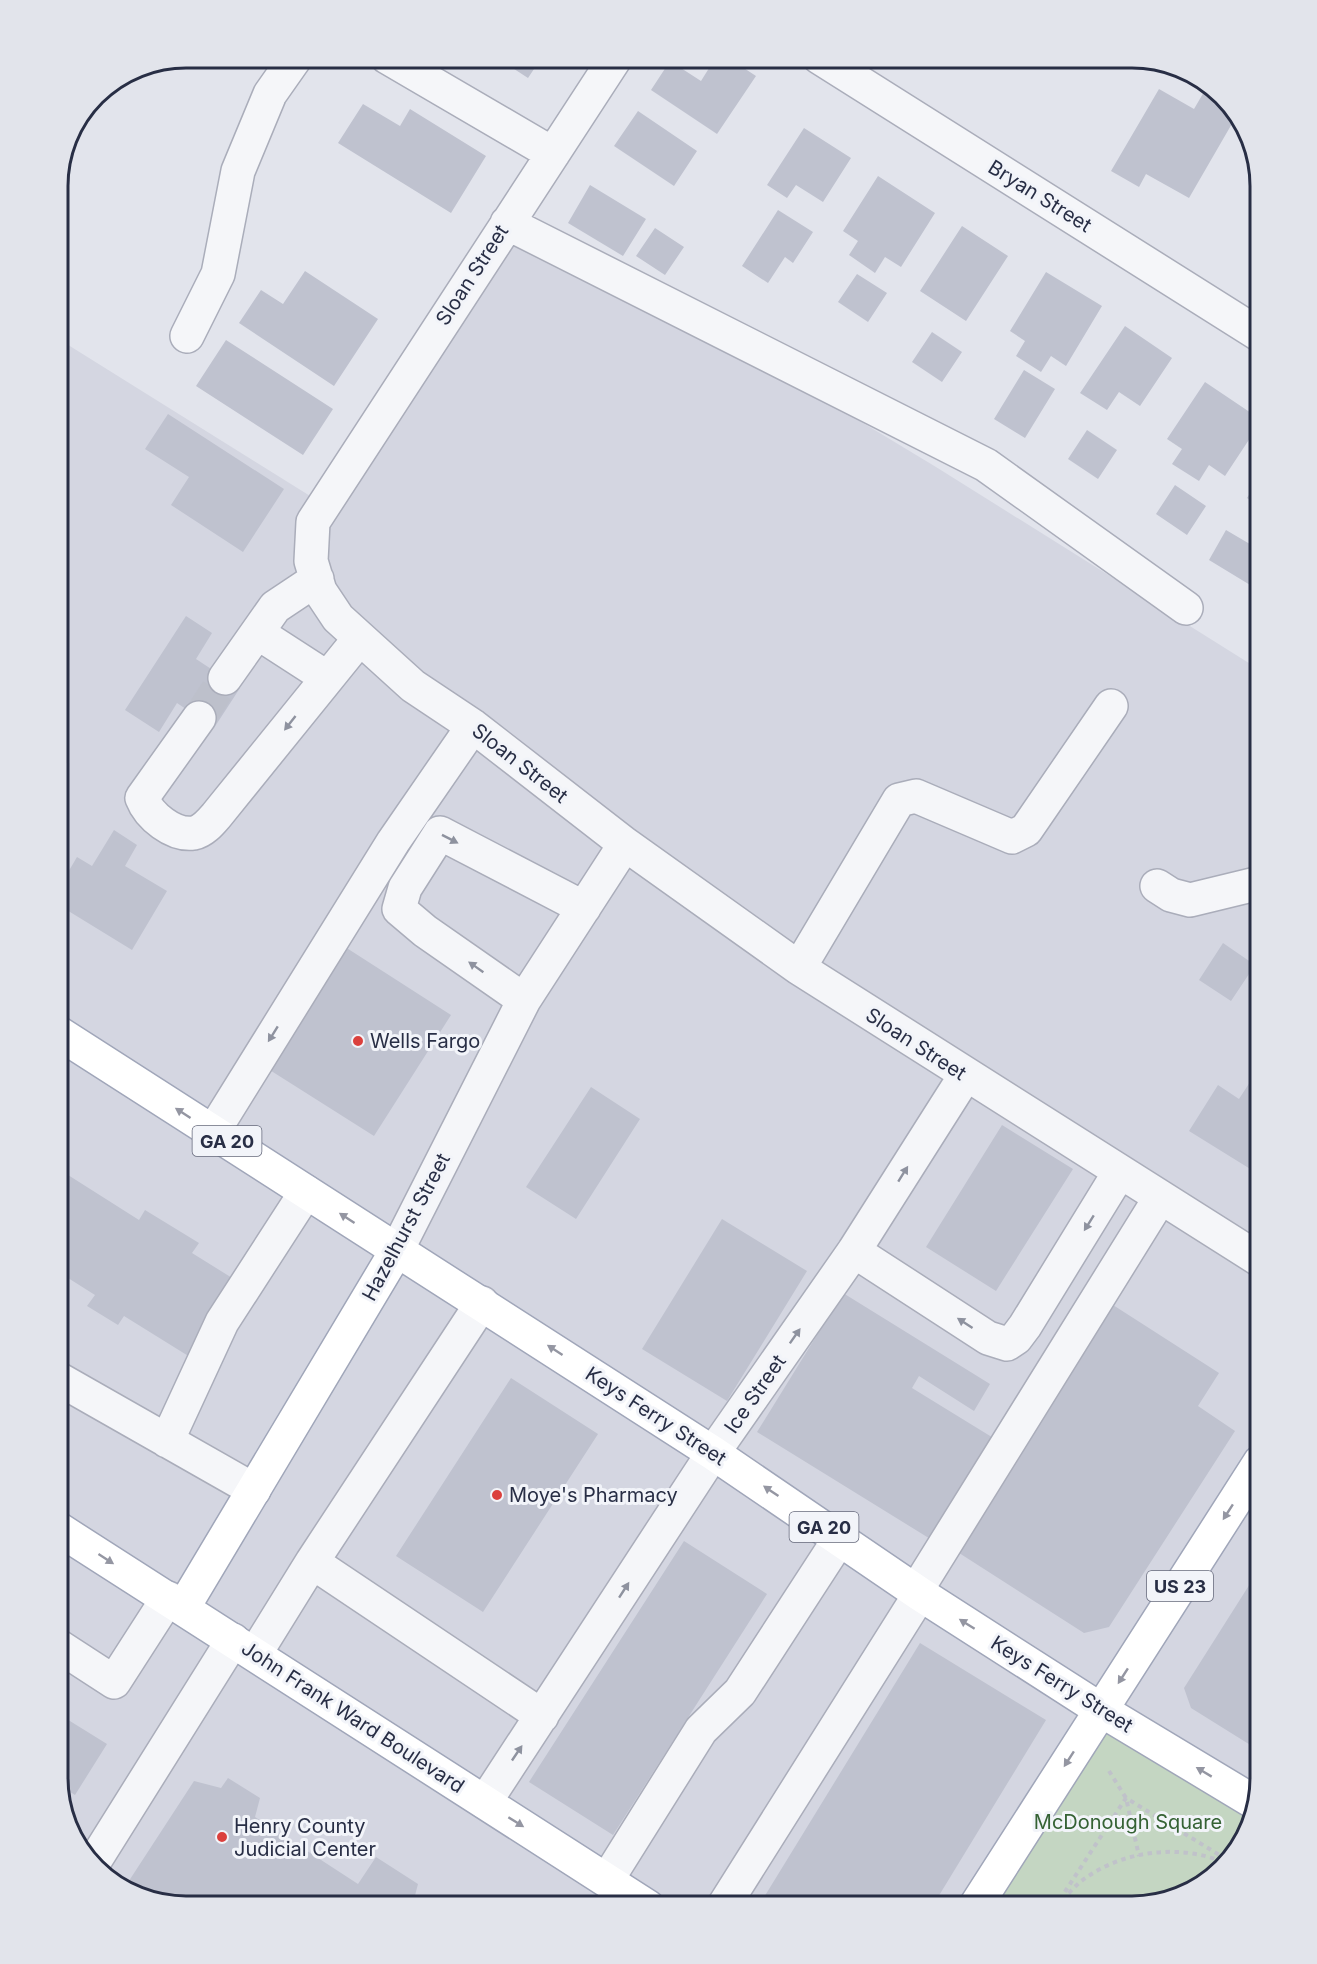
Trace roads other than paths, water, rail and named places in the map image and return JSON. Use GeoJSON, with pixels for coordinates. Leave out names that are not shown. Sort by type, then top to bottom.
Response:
{"type":"FeatureCollection","features":[{"type":"Feature","properties":{"kind":"main road","name":"Keys Ferry Street"},"geometry":{"type":"LineString","coordinates":[[68,1039],[713,1453],[918,1592],[1101,1710],[1247,1798]]}},
{"type":"Feature","properties":{"kind":"main road","name":"Hazelhurst Street"},"geometry":{"type":"LineString","coordinates":[[175,1603],[254,1490],[397,1250]]}},
{"type":"Feature","properties":{"kind":"main road","name":"US 23"},"geometry":{"type":"LineString","coordinates":[[982,1896],[1250,1478]]}},
{"type":"Feature","properties":{"kind":"main road","name":"John Frank Ward Boulevard"},"geometry":{"type":"LineString","coordinates":[[68,1535],[631,1896]]}},
{"type":"Feature","properties":{"kind":"street"},"geometry":{"type":"LineString","coordinates":[[187,336],[218,274],[238,171],[270,94],[288,68]]}},
{"type":"Feature","properties":{"kind":"street"},"geometry":{"type":"LineString","coordinates":[[406,68],[553,154]]}},
{"type":"Feature","properties":{"kind":"street","name":"Sloan Street"},"geometry":{"type":"LineString","coordinates":[[609,68],[313,522],[311,561],[320,591],[338,618],[413,686],[473,726],[625,844],[799,968],[965,1076],[1250,1254]]}},
{"type":"Feature","properties":{"kind":"street","name":"Bryan Street"},"geometry":{"type":"LineString","coordinates":[[836,68],[1250,329]]}},
{"type":"Feature","properties":{"kind":"street"},"geometry":{"type":"LineString","coordinates":[[507,223],[987,465],[1186,608]]}},
{"type":"Feature","properties":{"kind":"street"},"geometry":{"type":"LineString","coordinates":[[225,678],[276,607],[317,579]]}},
{"type":"Feature","properties":{"kind":"street"},"geometry":{"type":"LineString","coordinates":[[258,633],[326,677]]}},
{"type":"Feature","properties":{"kind":"street"},"geometry":{"type":"LineString","coordinates":[[199,718],[142,798],[147,811],[175,830],[194,833],[206,827],[216,816],[326,677],[360,638]]}},
{"type":"Feature","properties":{"kind":"street"},"geometry":{"type":"LineString","coordinates":[[799,968],[899,800],[916,796],[1012,837],[1026,830],[1111,706]]}},
{"type":"Feature","properties":{"kind":"street"},"geometry":{"type":"LineString","coordinates":[[213,1132],[393,842],[473,726]]}},
{"type":"Feature","properties":{"kind":"street"},"geometry":{"type":"LineString","coordinates":[[524,1000],[425,931],[399,909],[405,888],[434,842],[440,833],[584,908]]}},
{"type":"Feature","properties":{"kind":"street","name":"Hazelhurst Street"},"geometry":{"type":"LineString","coordinates":[[397,1250],[524,1000],[625,844]]}},
{"type":"Feature","properties":{"kind":"street"},"geometry":{"type":"LineString","coordinates":[[1157,886],[1171,895],[1190,900],[1250,885]]}},
{"type":"Feature","properties":{"kind":"street","name":"Ice Street"},"geometry":{"type":"LineString","coordinates":[[484,1802],[713,1453],[854,1251],[965,1076]]}},
{"type":"Feature","properties":{"kind":"street"},"geometry":{"type":"LineString","coordinates":[[854,1251],[988,1338],[1007,1344],[1016,1338],[1025,1326],[1119,1173]]}},
{"type":"Feature","properties":{"kind":"street"},"geometry":{"type":"LineString","coordinates":[[167,1441],[222,1322],[306,1192]]}},
{"type":"Feature","properties":{"kind":"street"},"geometry":{"type":"LineString","coordinates":[[730,1896],[1160,1198]]}},
{"type":"Feature","properties":{"kind":"street"},"geometry":{"type":"LineString","coordinates":[[98,1857],[244,1647],[312,1562],[482,1303]]}},
{"type":"Feature","properties":{"kind":"street"},"geometry":{"type":"LineString","coordinates":[[68,1384],[254,1490]]}},
{"type":"Feature","properties":{"kind":"street"},"geometry":{"type":"LineString","coordinates":[[607,1880],[701,1730],[740,1692],[840,1538]]}},
{"type":"Feature","properties":{"kind":"street"},"geometry":{"type":"LineString","coordinates":[[312,1562],[542,1716]]}},
{"type":"Feature","properties":{"kind":"street"},"geometry":{"type":"LineString","coordinates":[[68,1652],[114,1682],[175,1603]]}},
{"type":"Feature","properties":{"kind":"tunnel"},"geometry":{"type":"LineString","coordinates":[[199,718],[225,678]]}},
{"type":"Feature","properties":{"kind":"place","name":"Wells Fargo"},"geometry":{"type":"Point","coordinates":[358,1041]}},
{"type":"Feature","properties":{"kind":"place","name":"Moye's Pharmacy"},"geometry":{"type":"Point","coordinates":[497,1495]}},
{"type":"Feature","properties":{"kind":"place","name":"Henry County Judicial Center"},"geometry":{"type":"Point","coordinates":[222,1837]}},
{"type":"Feature","properties":{"kind":"park label","name":"McDonough Square"},"geometry":{"type":"Point","coordinates":[1128,1822]}}]}
